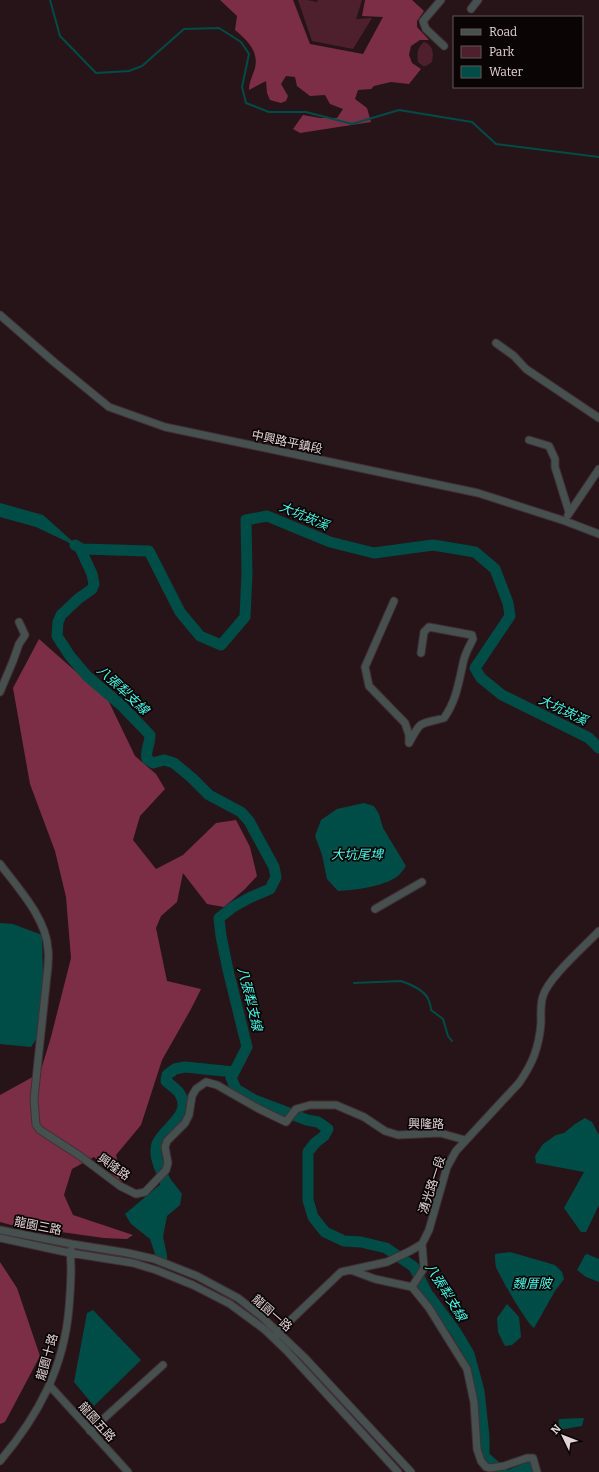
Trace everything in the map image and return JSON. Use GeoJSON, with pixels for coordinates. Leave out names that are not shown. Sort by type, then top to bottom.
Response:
{"type":"FeatureCollection","features":[{"type":"Feature","properties":{"kind":"street"},"geometry":{"type":"LineString","coordinates":[[441,0],[423,21],[426,29],[444,46]]}},
{"type":"Feature","properties":{"kind":"street"},"geometry":{"type":"LineString","coordinates":[[471,9],[478,0]]}},
{"type":"Feature","properties":{"kind":"street","name":"中興路平鎮段"},"geometry":{"type":"LineString","coordinates":[[0,315],[54,362],[109,406],[136,417],[165,427],[478,493],[565,521],[599,534]]}},
{"type":"Feature","properties":{"kind":"street"},"geometry":{"type":"LineString","coordinates":[[496,343],[514,356],[526,369],[599,418]]}},
{"type":"Feature","properties":{"kind":"street"},"geometry":{"type":"LineString","coordinates":[[529,440],[549,446],[555,459],[555,467],[569,512]]}},
{"type":"Feature","properties":{"kind":"street"},"geometry":{"type":"LineString","coordinates":[[565,521],[569,512],[599,469]]}},
{"type":"Feature","properties":{"kind":"street"},"geometry":{"type":"LineString","coordinates":[[394,601],[365,667],[369,686],[405,723],[409,735],[409,743],[418,726],[422,722],[444,718],[450,710],[458,689],[464,657],[473,639],[472,635],[429,627],[424,632],[421,653]]}},
{"type":"Feature","properties":{"kind":"street"},"geometry":{"type":"LineString","coordinates":[[0,692],[19,644],[25,635],[19,622]]}},
{"type":"Feature","properties":{"kind":"street","name":"興隆路"},"geometry":{"type":"LineString","coordinates":[[0,864],[31,906],[42,924],[48,949],[48,966],[34,1099],[36,1124],[40,1130],[80,1156],[126,1190],[136,1194],[145,1192],[166,1170],[168,1163],[165,1147],[167,1141],[185,1123],[189,1115],[192,1096],[196,1089],[206,1082],[217,1085],[259,1109],[286,1122],[296,1109],[310,1105],[336,1105],[364,1117],[385,1131],[398,1135],[440,1133],[465,1140]]}},
{"type":"Feature","properties":{"kind":"street"},"geometry":{"type":"LineString","coordinates":[[375,909],[422,882]]}},
{"type":"Feature","properties":{"kind":"street","name":"湧光路一段"},"geometry":{"type":"LineString","coordinates":[[422,1244],[429,1230],[447,1168],[456,1151],[505,1098],[528,1070],[535,1056],[540,1028],[543,995],[555,975],[599,931]]}},
{"type":"Feature","properties":{"kind":"street","name":"龍園三路"},"geometry":{"type":"LineString","coordinates":[[0,1230],[72,1244]]}},
{"type":"Feature","properties":{"kind":"street","name":"龍園三路"},"geometry":{"type":"LineString","coordinates":[[0,1238],[70,1253]]}},
{"type":"Feature","properties":{"kind":"street","name":"龍園十路"},"geometry":{"type":"LineString","coordinates":[[0,1461],[17,1442],[32,1420],[50,1386],[60,1358],[66,1326],[70,1288],[70,1253],[72,1244]]}},
{"type":"Feature","properties":{"kind":"street","name":"龍園一路"},"geometry":{"type":"LineString","coordinates":[[72,1244],[128,1252],[169,1264],[208,1281],[238,1298],[276,1335],[398,1472]]}},
{"type":"Feature","properties":{"kind":"street"},"geometry":{"type":"LineString","coordinates":[[276,1335],[341,1272],[388,1262],[422,1244],[424,1268],[412,1287]]}},
{"type":"Feature","properties":{"kind":"street","name":"龍園一路"},"geometry":{"type":"LineString","coordinates":[[70,1253],[133,1263],[193,1284],[230,1304],[276,1335],[305,1358],[412,1472]]}},
{"type":"Feature","properties":{"kind":"street"},"geometry":{"type":"LineString","coordinates":[[351,1270],[375,1279],[412,1287],[429,1308],[467,1369],[474,1402],[476,1449],[481,1461],[486,1467],[490,1468],[504,1466],[527,1458],[534,1458],[537,1472]]}},
{"type":"Feature","properties":{"kind":"street"},"geometry":{"type":"LineString","coordinates":[[90,1432],[163,1365]]}},
{"type":"Feature","properties":{"kind":"street","name":"龍園五路"},"geometry":{"type":"LineString","coordinates":[[50,1386],[90,1432],[128,1472]]}},
{"type":"Feature","properties":{"kind":"green space"},"geometry":{"type":"Polygon","coordinates":[[[298,0],[317,2],[318,0],[362,0],[356,19],[372,18],[353,49],[312,41],[298,0]]]}},
{"type":"Feature","properties":{"kind":"green space"},"geometry":{"type":"Polygon","coordinates":[[[424,42],[431,47],[433,53],[432,62],[426,66],[423,66],[418,62],[419,49],[424,42]]]}},
{"type":"Feature","properties":{"kind":"shaded area"},"geometry":{"type":"Polygon","coordinates":[[[220,0],[293,0],[310,44],[363,54],[383,17],[362,16],[365,0],[412,0],[424,11],[417,21],[417,27],[429,40],[420,40],[411,46],[409,55],[412,63],[421,69],[409,84],[391,82],[374,86],[371,89],[358,90],[355,99],[367,108],[371,122],[300,133],[293,129],[303,115],[320,118],[337,118],[343,109],[330,104],[325,95],[310,96],[297,86],[295,77],[286,76],[281,84],[288,96],[286,101],[281,103],[270,100],[267,93],[266,81],[249,90],[256,62],[254,51],[248,42],[235,30],[237,16],[220,0]]]}},
{"type":"Feature","properties":{"kind":"shaded area"},"geometry":{"type":"Polygon","coordinates":[[[39,639],[108,700],[135,756],[156,774],[165,789],[140,816],[133,840],[156,869],[183,855],[216,823],[236,820],[250,847],[257,876],[245,889],[224,907],[207,904],[183,873],[177,902],[161,916],[156,928],[167,981],[201,989],[162,1060],[141,1125],[116,1155],[122,1183],[94,1157],[72,1169],[64,1195],[73,1215],[133,1235],[127,1239],[104,1238],[11,1225],[0,1222],[0,1095],[40,1073],[51,1037],[71,958],[66,897],[55,851],[30,784],[13,688],[39,639]]]}},
{"type":"Feature","properties":{"kind":"shaded area"},"geometry":{"type":"Polygon","coordinates":[[[0,1262],[17,1288],[40,1356],[5,1422],[0,1424],[0,1262]]]}},
{"type":"Feature","properties":{"kind":"water"},"geometry":{"type":"Polygon","coordinates":[[[0,503],[43,515],[80,548],[36,527],[0,517],[0,503]]]}},
{"type":"Feature","properties":{"kind":"water","name":"大坑尾埤"},"geometry":{"type":"Polygon","coordinates":[[[364,803],[374,806],[379,814],[383,828],[406,866],[398,876],[385,883],[360,889],[338,891],[327,879],[322,855],[315,836],[321,820],[337,809],[364,803]]]}},
{"type":"Feature","properties":{"kind":"water"},"geometry":{"type":"Polygon","coordinates":[[[0,923],[13,924],[42,935],[43,974],[41,1032],[31,1047],[0,1044],[0,923]]]}},
{"type":"Feature","properties":{"kind":"water"},"geometry":{"type":"Polygon","coordinates":[[[585,1118],[592,1122],[599,1135],[599,1205],[586,1232],[581,1232],[564,1208],[584,1172],[536,1163],[535,1156],[543,1144],[556,1135],[564,1133],[585,1118]]]}},
{"type":"Feature","properties":{"kind":"water"},"geometry":{"type":"Polygon","coordinates":[[[169,1177],[182,1194],[180,1205],[167,1216],[163,1237],[167,1260],[156,1257],[150,1239],[131,1224],[125,1214],[169,1177]]]}},
{"type":"Feature","properties":{"kind":"water","name":"魏厝陂"},"geometry":{"type":"Polygon","coordinates":[[[510,1252],[555,1265],[562,1272],[564,1279],[555,1291],[534,1328],[520,1309],[496,1267],[495,1254],[510,1252]]]}},
{"type":"Feature","properties":{"kind":"water"},"geometry":{"type":"Polygon","coordinates":[[[587,1254],[599,1259],[599,1282],[586,1277],[577,1270],[587,1254]]]}},
{"type":"Feature","properties":{"kind":"water"},"geometry":{"type":"Polygon","coordinates":[[[507,1304],[519,1317],[521,1337],[512,1345],[505,1346],[498,1332],[497,1318],[507,1304]]]}},
{"type":"Feature","properties":{"kind":"water"},"geometry":{"type":"Polygon","coordinates":[[[93,1310],[141,1360],[94,1406],[74,1382],[87,1313],[93,1310]]]}},
{"type":"Feature","properties":{"kind":"water"},"geometry":{"type":"Polygon","coordinates":[[[584,1418],[582,1426],[558,1430],[559,1419],[584,1418]]]}},
{"type":"Feature","properties":{"kind":"water"},"geometry":{"type":"Polygon","coordinates":[[[532,1460],[534,1472],[503,1472],[532,1460]]]}},
{"type":"Feature","properties":{"kind":"waterway"},"geometry":{"type":"LineString","coordinates":[[50,0],[60,36],[96,73],[129,71],[142,66],[184,29],[219,28],[241,42],[249,54],[242,87],[246,103],[269,112],[306,112],[352,124],[399,110],[472,122],[496,144],[599,157]]}},
{"type":"Feature","properties":{"kind":"waterway","name":"大坑崁溪"},"geometry":{"type":"LineString","coordinates":[[75,545],[82,549],[149,551],[180,612],[200,636],[221,645],[245,617],[247,573],[246,520],[267,516],[330,542],[374,553],[433,545],[475,552],[495,569],[508,603],[510,616],[475,668],[481,678],[502,695],[589,738],[599,748]]}},
{"type":"Feature","properties":{"kind":"waterway","name":"八張犁支線"},"geometry":{"type":"LineString","coordinates":[[80,548],[92,574],[94,584],[92,589],[78,599],[61,615],[58,622],[57,636],[70,656],[87,676],[121,705],[150,735],[147,759],[153,763],[164,760],[174,763],[209,795],[241,812],[249,821],[274,867],[276,877],[270,889],[233,907],[219,918],[228,970],[247,1047],[231,1078],[236,1089],[254,1100],[307,1120],[318,1122],[328,1129],[324,1136],[315,1143],[308,1152],[308,1200],[313,1217],[325,1232],[344,1241],[361,1242],[386,1248],[414,1267],[427,1293],[456,1332],[469,1354],[479,1391],[484,1437],[484,1456],[502,1472]]}},
{"type":"Feature","properties":{"kind":"waterway"},"geometry":{"type":"LineString","coordinates":[[354,983],[401,981],[417,988],[427,997],[431,1010],[443,1019],[448,1036],[452,1041]]}},
{"type":"Feature","properties":{"kind":"waterway","name":"大坑崁溪"},"geometry":{"type":"LineString","coordinates":[[165,1181],[157,1158],[157,1144],[160,1138],[176,1121],[183,1108],[183,1102],[179,1092],[166,1081],[167,1075],[175,1069],[185,1067],[234,1072]]}}]}
